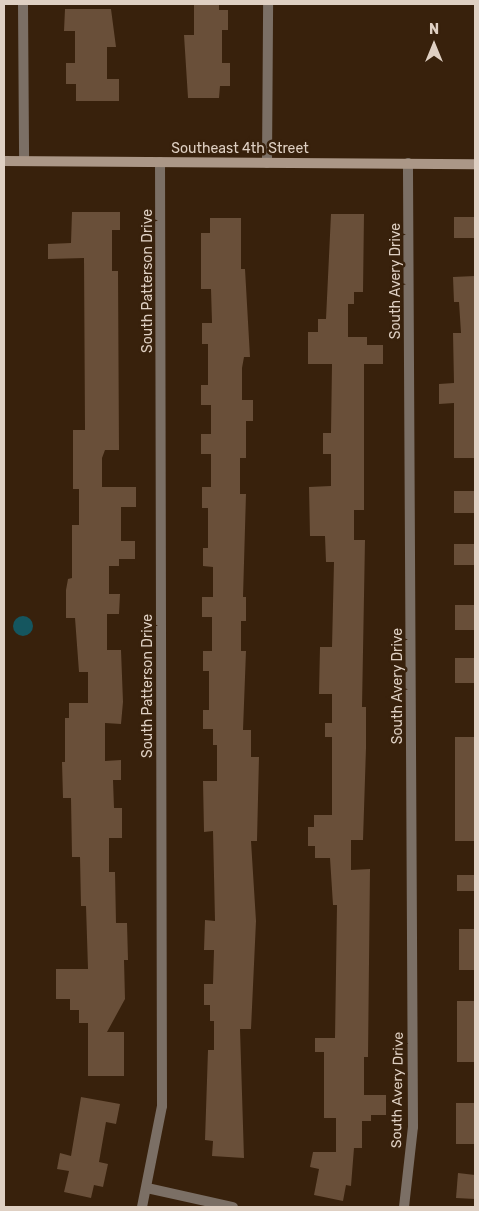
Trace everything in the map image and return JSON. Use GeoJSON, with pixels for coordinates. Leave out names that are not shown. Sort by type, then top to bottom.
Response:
{"type":"FeatureCollection","features":[{"type":"Feature","properties":{"kind":"main road","name":"Southeast 4th Street"},"geometry":{"type":"LineString","coordinates":[[4,161],[475,164]]}},
{"type":"Feature","properties":{"kind":"street"},"geometry":{"type":"LineString","coordinates":[[24,4],[24,161]]}},
{"type":"Feature","properties":{"kind":"street"},"geometry":{"type":"LineString","coordinates":[[267,163],[268,4]]}},
{"type":"Feature","properties":{"kind":"street","name":"South Patterson Drive"},"geometry":{"type":"LineString","coordinates":[[142,1207],[162,1106],[160,162]]}},
{"type":"Feature","properties":{"kind":"street","name":"South Avery Drive"},"geometry":{"type":"LineString","coordinates":[[404,1207],[413,1127],[408,163]]}},
{"type":"Feature","properties":{"kind":"street"},"geometry":{"type":"LineString","coordinates":[[147,1188],[233,1207]]}},
{"type":"Feature","properties":{"kind":"water"},"geometry":{"type":"Polygon","coordinates":[[[23,616],[30,619],[33,626],[30,633],[23,636],[16,633],[13,626],[16,619],[23,616]]]}},
{"type":"Feature","properties":{"kind":"building"},"geometry":{"type":"Polygon","coordinates":[[[194,4],[219,4],[219,10],[228,10],[228,30],[222,30],[222,63],[230,63],[230,86],[220,86],[219,98],[188,98],[184,35],[194,35],[194,4]]]}},
{"type":"Feature","properties":{"kind":"building"},"geometry":{"type":"Polygon","coordinates":[[[65,9],[111,9],[116,47],[107,47],[107,79],[119,79],[119,101],[76,101],[76,84],[66,84],[66,63],[75,63],[75,31],[64,31],[65,9]]]}},
{"type":"Feature","properties":{"kind":"building"},"geometry":{"type":"Polygon","coordinates":[[[72,212],[120,212],[120,230],[112,230],[112,271],[118,271],[119,450],[105,450],[102,458],[102,487],[136,487],[136,507],[121,507],[121,541],[135,541],[135,559],[119,559],[119,566],[109,566],[109,594],[120,594],[119,614],[107,614],[107,650],[121,650],[123,702],[121,724],[105,723],[105,761],[121,760],[121,780],[113,780],[114,808],[122,808],[122,838],[109,838],[109,872],[115,872],[116,923],[127,923],[128,960],[124,960],[125,999],[107,1032],[124,1032],[124,1076],[88,1076],[88,1023],[79,1023],[79,1010],[70,1010],[70,999],[56,999],[56,969],[88,969],[86,906],[81,906],[80,857],[72,857],[71,798],[63,798],[62,762],[65,762],[65,718],[69,718],[69,703],[88,703],[88,672],[79,672],[75,618],[66,618],[66,590],[68,579],[72,578],[72,525],[79,525],[79,489],[73,489],[73,430],[85,430],[84,258],[48,259],[48,244],[71,243],[72,212]]]}},
{"type":"Feature","properties":{"kind":"building"},"geometry":{"type":"Polygon","coordinates":[[[331,214],[364,214],[363,292],[354,292],[354,304],[348,304],[348,337],[367,337],[367,345],[383,345],[383,364],[364,364],[364,510],[354,510],[354,540],[365,540],[362,707],[366,707],[366,748],[363,840],[351,840],[351,870],[370,869],[368,1057],[364,1057],[364,1095],[386,1095],[386,1115],[371,1115],[371,1121],[362,1121],[362,1148],[354,1148],[351,1186],[346,1185],[343,1201],[314,1195],[319,1169],[310,1167],[313,1152],[336,1152],[336,1118],[324,1118],[324,1052],[315,1052],[315,1038],[335,1038],[337,905],[333,905],[330,858],[315,858],[315,846],[308,846],[308,827],[314,827],[314,815],[332,815],[332,737],[325,737],[325,723],[332,723],[332,694],[319,694],[320,647],[332,647],[334,562],[326,562],[325,536],[310,536],[309,487],[331,486],[331,454],[323,454],[323,433],[331,433],[332,364],[308,364],[308,332],[318,332],[318,319],[326,319],[331,214]]]}},
{"type":"Feature","properties":{"kind":"building"},"geometry":{"type":"Polygon","coordinates":[[[454,217],[475,217],[475,238],[454,238],[454,217]]]}},
{"type":"Feature","properties":{"kind":"building"},"geometry":{"type":"Polygon","coordinates":[[[210,218],[241,218],[241,269],[245,269],[250,357],[244,357],[242,400],[253,400],[253,421],[246,421],[246,458],[240,458],[240,494],[246,494],[243,597],[246,597],[246,621],[241,621],[241,651],[246,651],[243,730],[251,730],[251,757],[259,757],[257,841],[251,841],[256,921],[251,1029],[240,1029],[244,1158],[212,1156],[213,1141],[205,1140],[208,1050],[214,1050],[214,1021],[210,1021],[210,1005],[204,1005],[204,984],[213,984],[214,950],[204,950],[205,920],[215,921],[213,831],[204,832],[203,781],[217,781],[217,745],[213,745],[213,729],[203,729],[203,710],[209,710],[209,671],[203,671],[203,651],[212,651],[212,617],[202,617],[202,597],[213,597],[213,567],[203,566],[203,548],[208,548],[208,508],[202,508],[202,487],[211,487],[211,454],[201,454],[201,434],[211,434],[211,405],[201,405],[201,385],[208,385],[208,344],[202,344],[202,323],[212,323],[211,289],[201,289],[201,233],[210,233],[210,218]]]}},
{"type":"Feature","properties":{"kind":"building"},"geometry":{"type":"Polygon","coordinates":[[[475,276],[475,458],[454,458],[454,403],[439,404],[439,384],[454,383],[453,333],[461,333],[459,302],[454,302],[453,277],[475,276]]]}},
{"type":"Feature","properties":{"kind":"building"},"geometry":{"type":"Polygon","coordinates":[[[454,491],[475,491],[475,513],[454,513],[454,491]]]}},
{"type":"Feature","properties":{"kind":"building"},"geometry":{"type":"Polygon","coordinates":[[[454,544],[475,544],[475,565],[454,565],[454,544]]]}},
{"type":"Feature","properties":{"kind":"building"},"geometry":{"type":"Polygon","coordinates":[[[455,605],[475,605],[475,630],[455,630],[455,605]]]}},
{"type":"Feature","properties":{"kind":"building"},"geometry":{"type":"Polygon","coordinates":[[[455,658],[475,658],[475,683],[455,683],[455,658]]]}},
{"type":"Feature","properties":{"kind":"building"},"geometry":{"type":"Polygon","coordinates":[[[455,737],[475,737],[475,841],[455,841],[455,737]]]}},
{"type":"Feature","properties":{"kind":"building"},"geometry":{"type":"Polygon","coordinates":[[[457,875],[475,875],[475,891],[457,891],[457,875]]]}},
{"type":"Feature","properties":{"kind":"building"},"geometry":{"type":"Polygon","coordinates":[[[459,929],[475,929],[475,970],[459,970],[459,929]]]}},
{"type":"Feature","properties":{"kind":"building"},"geometry":{"type":"Polygon","coordinates":[[[457,1001],[475,1001],[475,1062],[457,1062],[457,1001]]]}},
{"type":"Feature","properties":{"kind":"building"},"geometry":{"type":"Polygon","coordinates":[[[81,1097],[120,1104],[116,1124],[106,1122],[99,1162],[108,1164],[103,1187],[94,1185],[91,1198],[64,1192],[69,1171],[57,1169],[60,1153],[71,1156],[81,1097]]]}},
{"type":"Feature","properties":{"kind":"building"},"geometry":{"type":"Polygon","coordinates":[[[456,1103],[475,1103],[475,1144],[456,1144],[456,1103]]]}},
{"type":"Feature","properties":{"kind":"building"},"geometry":{"type":"Polygon","coordinates":[[[458,1173],[475,1175],[475,1199],[456,1198],[458,1173]]]}}]}
